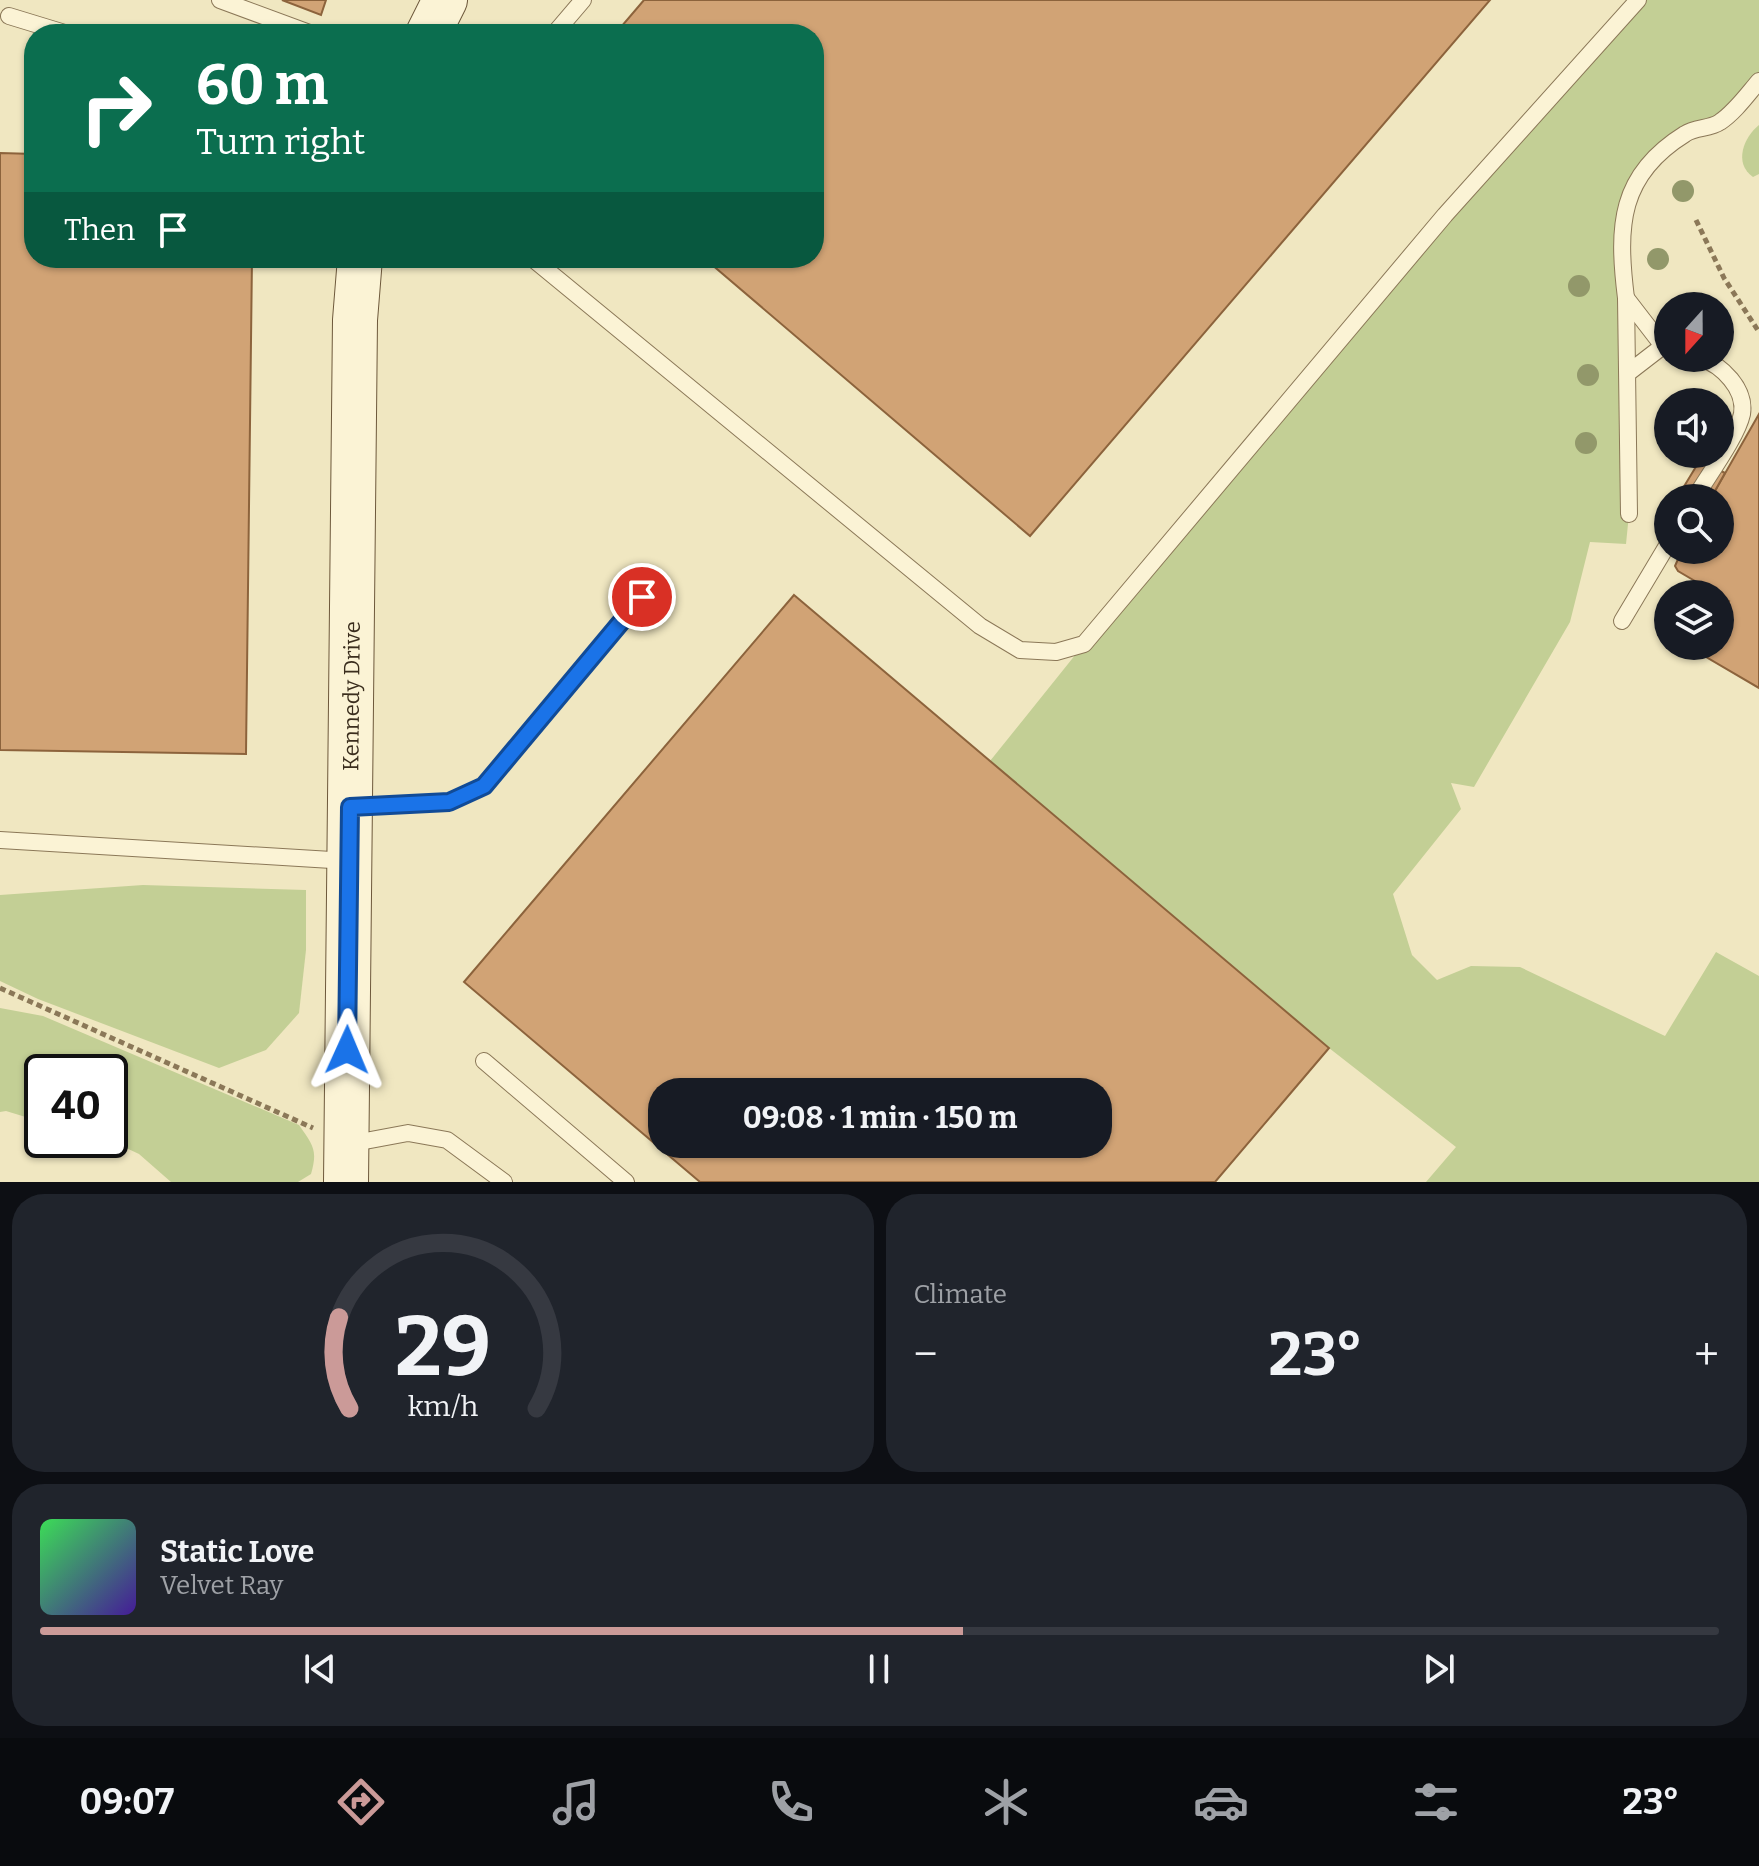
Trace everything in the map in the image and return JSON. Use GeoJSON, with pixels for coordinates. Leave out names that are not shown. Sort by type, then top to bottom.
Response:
{"type":"FeatureCollection","features":[{"type":"Feature","properties":{"kind":"street"},"geometry":{"type":"LineString","coordinates":[[433,24],[445,0]]}},
{"type":"Feature","properties":{"kind":"street","name":"Kennedy Drive"},"geometry":{"type":"LineString","coordinates":[[335,1152],[349,861],[355,320],[359,268]]}},
{"type":"Feature","properties":{"kind":"lane"},"geometry":{"type":"LineString","coordinates":[[220,0],[285,24]]}},
{"type":"Feature","properties":{"kind":"lane"},"geometry":{"type":"LineString","coordinates":[[563,24],[583,0]]}},
{"type":"Feature","properties":{"kind":"lane"},"geometry":{"type":"LineString","coordinates":[[544,268],[980,626],[1020,650],[1056,652],[1084,644],[1445,215],[1638,0]]}},
{"type":"Feature","properties":{"kind":"lane"},"geometry":{"type":"LineString","coordinates":[[9,16],[35,24]]}},
{"type":"Feature","properties":{"kind":"lane"},"geometry":{"type":"LineString","coordinates":[[1629,514],[1626,298],[1622,267],[1630,191],[1647,163],[1687,132],[1718,124],[1759,81]]}},
{"type":"Feature","properties":{"kind":"lane"},"geometry":{"type":"LineString","coordinates":[[1736,106],[1759,103]]}},
{"type":"Feature","properties":{"kind":"lane"},"geometry":{"type":"LineString","coordinates":[[1626,298],[1654,332]]}},
{"type":"Feature","properties":{"kind":"lane"},"geometry":{"type":"LineString","coordinates":[[1628,373],[1654,355]]}},
{"type":"Feature","properties":{"kind":"lane"},"geometry":{"type":"LineString","coordinates":[[1703,484],[1742,413],[1735,380],[1724,372]]}},
{"type":"Feature","properties":{"kind":"lane"},"geometry":{"type":"LineString","coordinates":[[1622,621],[1656,564]]}},
{"type":"Feature","properties":{"kind":"lane"},"geometry":{"type":"LineString","coordinates":[[350,807],[449,802],[484,786],[642,597]]}},
{"type":"Feature","properties":{"kind":"lane"},"geometry":{"type":"LineString","coordinates":[[0,840],[349,861]]}},
{"type":"Feature","properties":{"kind":"lane"},"geometry":{"type":"LineString","coordinates":[[484,1061],[626,1182]]}},
{"type":"Feature","properties":{"kind":"lane"},"geometry":{"type":"LineString","coordinates":[[335,1152],[408,1133],[447,1140],[504,1182]]}},
{"type":"Feature","properties":{"kind":"path"},"geometry":{"type":"LineString","coordinates":[[1696,220],[1724,278],[1759,332]]}},
{"type":"Feature","properties":{"kind":"path"},"geometry":{"type":"LineString","coordinates":[[0,988],[335,1152]]}},
{"type":"Feature","properties":{"kind":"green space"},"geometry":{"type":"Polygon","coordinates":[[[1637,0],[1759,0],[1759,81],[1736,106],[1687,132],[1630,191],[1629,514],[1626,544],[1590,542],[1570,622],[1474,787],[1451,783],[1461,809],[1393,894],[1412,955],[1437,980],[1471,966],[1520,967],[1665,1036],[1716,952],[1759,976],[1759,1182],[1426,1182],[1456,1147],[1329,1048],[990,761],[1084,644],[1637,0]]]}},
{"type":"Feature","properties":{"kind":"green space"},"geometry":{"type":"Polygon","coordinates":[[[1759,125],[1759,174],[1753,177],[1743,165],[1742,158],[1745,143],[1759,125]]]}},
{"type":"Feature","properties":{"kind":"green space"},"geometry":{"type":"Polygon","coordinates":[[[143,885],[306,890],[306,950],[299,1013],[266,1050],[219,1068],[38,999],[0,981],[0,895],[143,885]]]}},
{"type":"Feature","properties":{"kind":"green space"},"geometry":{"type":"Polygon","coordinates":[[[0,1008],[43,1016],[299,1125],[313,1148],[314,1159],[311,1174],[298,1182],[171,1182],[139,1154],[128,1149],[128,1054],[24,1054],[24,1116],[0,1112],[0,1008]]]}},
{"type":"Feature","properties":{"kind":"building"},"geometry":{"type":"Polygon","coordinates":[[[282,0],[326,0],[321,15],[282,0]]]}},
{"type":"Feature","properties":{"kind":"building"},"geometry":{"type":"Polygon","coordinates":[[[644,0],[1490,0],[1030,536],[716,268],[824,268],[824,24],[624,24],[644,0]]]}},
{"type":"Feature","properties":{"kind":"building"},"geometry":{"type":"Polygon","coordinates":[[[0,153],[24,154],[24,268],[252,268],[246,754],[0,750],[0,153]]]}},
{"type":"Feature","properties":{"kind":"building"},"geometry":{"type":"Polygon","coordinates":[[[1759,414],[1759,688],[1711,660],[1734,660],[1734,580],[1693,580],[1675,566],[1734,564],[1734,484],[1719,484],[1728,468],[1734,468],[1734,458],[1759,414]]]}},
{"type":"Feature","properties":{"kind":"building"},"geometry":{"type":"Polygon","coordinates":[[[1695,468],[1715,468],[1725,473],[1719,484],[1685,484],[1695,468]]]}},
{"type":"Feature","properties":{"kind":"building"},"geometry":{"type":"Polygon","coordinates":[[[794,595],[1329,1048],[1215,1182],[700,1182],[672,1158],[1112,1158],[1112,1078],[648,1078],[648,1138],[464,982],[794,595]]]}},
{"type":"Feature","properties":{"kind":"route"},"geometry":{"type":"LineString","coordinates":[[347,1050],[350,807],[449,802],[484,786],[642,597]]}}]}
